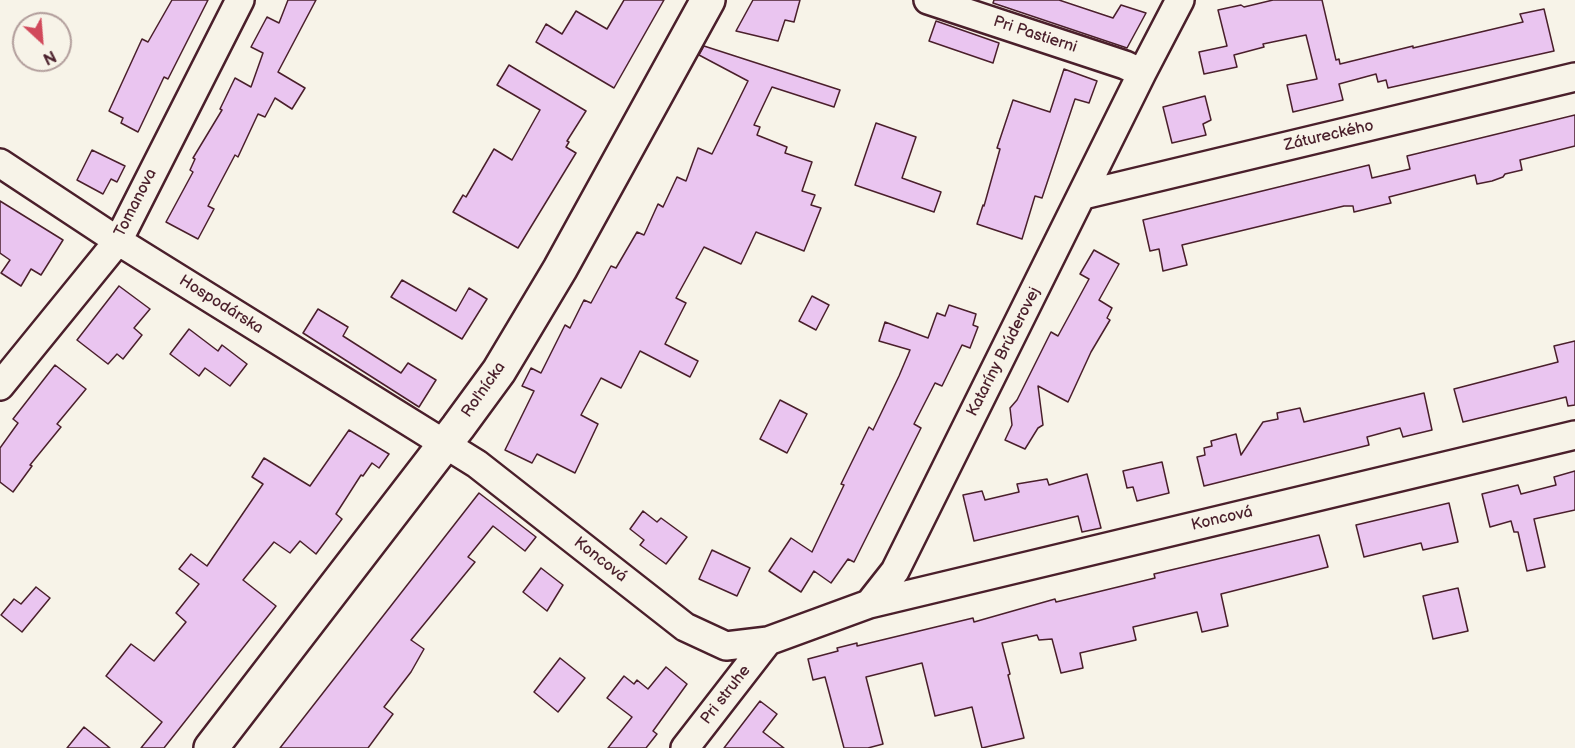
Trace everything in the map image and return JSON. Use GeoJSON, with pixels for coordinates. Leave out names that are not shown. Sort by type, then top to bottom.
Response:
{"type":"FeatureCollection","features":[{"type":"Feature","properties":{"kind":"street","name":"Tomanova"},"geometry":{"type":"LineString","coordinates":[[0,386],[118,241],[240,0]]}},
{"type":"Feature","properties":{"kind":"street","name":"Pri Pastierni"},"geometry":{"type":"LineString","coordinates":[[928,0],[1125,65],[1142,73]]}},
{"type":"Feature","properties":{"kind":"street","name":"Kataríny Brúderovej"},"geometry":{"type":"LineString","coordinates":[[869,604],[895,571],[1180,0]]}},
{"type":"Feature","properties":{"kind":"street","name":"Roľnícka"},"geometry":{"type":"LineString","coordinates":[[211,748],[499,371],[560,269],[704,1]]}},
{"type":"Feature","properties":{"kind":"street","name":"Zátureckého"},"geometry":{"type":"LineString","coordinates":[[1083,195],[1575,77]]}},
{"type":"Feature","properties":{"kind":"street","name":"Hospodárska"},"geometry":{"type":"LineString","coordinates":[[0,163],[118,241],[444,445]]}},
{"type":"Feature","properties":{"kind":"street","name":"Koncová"},"geometry":{"type":"LineString","coordinates":[[869,604],[1575,435]]}},
{"type":"Feature","properties":{"kind":"street","name":"Koncová"},"geometry":{"type":"LineString","coordinates":[[444,445],[477,464],[685,627],[726,646],[768,641]]}},
{"type":"Feature","properties":{"kind":"street"},"geometry":{"type":"LineString","coordinates":[[768,641],[869,604]]}},
{"type":"Feature","properties":{"kind":"street","name":"Pri struhe"},"geometry":{"type":"LineString","coordinates":[[685,748],[768,641]]}},
{"type":"Feature","properties":{"kind":"building"},"geometry":{"type":"Polygon","coordinates":[[[172,0],[208,0],[168,79],[164,77],[138,132],[121,123],[123,118],[109,111],[142,39],[148,42],[172,0]]]}},
{"type":"Feature","properties":{"kind":"building"},"geometry":{"type":"Polygon","coordinates":[[[288,0],[316,0],[278,72],[305,88],[292,109],[275,98],[265,117],[258,114],[238,157],[235,155],[208,206],[214,209],[198,239],[166,222],[193,172],[190,170],[195,159],[193,158],[222,110],[220,109],[235,78],[251,87],[263,53],[251,47],[267,17],[279,23],[288,0]]]}},
{"type":"Feature","properties":{"kind":"building"},"geometry":{"type":"Polygon","coordinates":[[[624,0],[664,0],[614,88],[536,42],[546,24],[562,34],[576,11],[607,29],[624,0]]]}},
{"type":"Feature","properties":{"kind":"building"},"geometry":{"type":"Polygon","coordinates":[[[753,0],[800,0],[794,22],[785,20],[778,41],[736,31],[753,0]]]}},
{"type":"Feature","properties":{"kind":"building"},"geometry":{"type":"Polygon","coordinates":[[[994,0],[1059,0],[1113,18],[1121,5],[1146,13],[1127,48],[993,3],[994,0]]]}},
{"type":"Feature","properties":{"kind":"building"},"geometry":{"type":"Polygon","coordinates":[[[1273,0],[1322,0],[1336,60],[1339,59],[1340,64],[1523,22],[1520,14],[1544,9],[1554,51],[1388,88],[1386,80],[1378,82],[1376,74],[1339,84],[1343,100],[1293,112],[1287,85],[1317,79],[1306,35],[1263,44],[1264,47],[1234,55],[1237,67],[1204,74],[1199,52],[1227,46],[1218,10],[1273,0]]]}},
{"type":"Feature","properties":{"kind":"building"},"geometry":{"type":"Polygon","coordinates":[[[936,21],[999,43],[993,63],[929,41],[936,21]]]}},
{"type":"Feature","properties":{"kind":"building"},"geometry":{"type":"Polygon","coordinates":[[[704,46],[840,90],[834,107],[772,87],[754,125],[760,127],[757,135],[787,147],[785,153],[812,162],[802,191],[815,195],[811,205],[821,208],[804,251],[756,232],[741,264],[704,247],[676,298],[686,303],[665,344],[698,361],[690,377],[640,351],[621,388],[601,378],[581,415],[598,424],[575,473],[537,454],[532,463],[505,450],[534,391],[522,386],[531,368],[541,373],[565,325],[570,328],[584,300],[591,303],[611,266],[616,268],[637,232],[644,235],[658,204],[663,207],[677,177],[686,181],[698,148],[712,154],[748,81],[699,55],[704,46]]]}},
{"type":"Feature","properties":{"kind":"building"},"geometry":{"type":"Polygon","coordinates":[[[509,65],[586,111],[567,141],[569,142],[566,147],[576,153],[518,248],[453,212],[463,195],[466,197],[494,149],[512,160],[540,110],[497,85],[509,65]]]}},
{"type":"Feature","properties":{"kind":"building"},"geometry":{"type":"Polygon","coordinates":[[[1064,69],[1097,81],[1089,103],[1075,99],[1042,198],[1035,196],[1022,239],[977,224],[1000,149],[997,148],[1013,100],[1050,112],[1064,69]]]}},
{"type":"Feature","properties":{"kind":"building"},"geometry":{"type":"Polygon","coordinates":[[[1205,96],[1211,120],[1203,124],[1206,135],[1172,143],[1163,107],[1205,96]]]}},
{"type":"Feature","properties":{"kind":"building"},"geometry":{"type":"Polygon","coordinates":[[[1575,115],[1575,146],[1520,160],[1522,170],[1505,174],[1492,181],[1477,184],[1475,175],[1389,197],[1391,203],[1354,212],[1353,206],[1344,206],[1182,245],[1187,265],[1163,271],[1159,249],[1150,251],[1143,220],[1369,165],[1372,178],[1410,169],[1407,156],[1575,115]]]}},
{"type":"Feature","properties":{"kind":"building"},"geometry":{"type":"Polygon","coordinates":[[[876,123],[916,137],[902,178],[941,192],[934,212],[855,185],[876,123]]]}},
{"type":"Feature","properties":{"kind":"building"},"geometry":{"type":"Polygon","coordinates":[[[92,150],[125,166],[117,182],[111,179],[103,194],[77,180],[92,150]]]}},
{"type":"Feature","properties":{"kind":"building"},"geometry":{"type":"Polygon","coordinates":[[[0,201],[63,240],[41,275],[31,269],[21,286],[1,273],[10,260],[0,253],[0,201]]]}},
{"type":"Feature","properties":{"kind":"building"},"geometry":{"type":"Polygon","coordinates":[[[1094,250],[1119,264],[1099,300],[1112,308],[1107,318],[1110,320],[1091,352],[1068,402],[1038,386],[1043,425],[1038,428],[1025,449],[1005,440],[1012,425],[1010,408],[1017,400],[1051,332],[1058,336],[1089,279],[1080,274],[1094,250]]]}},
{"type":"Feature","properties":{"kind":"building"},"geometry":{"type":"Polygon","coordinates":[[[402,280],[456,311],[469,288],[487,299],[462,339],[391,297],[402,280]]]}},
{"type":"Feature","properties":{"kind":"building"},"geometry":{"type":"Polygon","coordinates":[[[119,286],[150,309],[134,328],[142,335],[123,359],[117,354],[108,364],[77,340],[119,286]]]}},
{"type":"Feature","properties":{"kind":"building"},"geometry":{"type":"Polygon","coordinates":[[[812,296],[829,305],[816,330],[799,321],[812,296]]]}},
{"type":"Feature","properties":{"kind":"building"},"geometry":{"type":"Polygon","coordinates":[[[949,305],[976,314],[973,325],[978,327],[970,348],[962,345],[942,386],[935,383],[914,424],[921,428],[854,562],[848,559],[831,583],[814,571],[801,592],[769,571],[791,538],[812,552],[844,485],[841,484],[869,427],[873,430],[899,376],[910,350],[879,341],[885,322],[928,338],[937,313],[945,316],[949,305]]]}},
{"type":"Feature","properties":{"kind":"building"},"geometry":{"type":"Polygon","coordinates":[[[318,309],[348,327],[343,336],[401,373],[408,363],[436,380],[419,407],[303,333],[318,309]]]}},
{"type":"Feature","properties":{"kind":"building"},"geometry":{"type":"Polygon","coordinates":[[[189,329],[218,351],[222,345],[247,364],[230,386],[205,368],[199,376],[170,354],[189,329]]]}},
{"type":"Feature","properties":{"kind":"building"},"geometry":{"type":"Polygon","coordinates":[[[1575,341],[1575,405],[1568,406],[1566,397],[1463,422],[1454,389],[1558,362],[1554,346],[1575,341]]]}},
{"type":"Feature","properties":{"kind":"building"},"geometry":{"type":"Polygon","coordinates":[[[55,365],[86,389],[57,424],[61,427],[30,465],[32,466],[13,492],[0,482],[0,448],[18,423],[13,419],[55,365]]]}},
{"type":"Feature","properties":{"kind":"building"},"geometry":{"type":"Polygon","coordinates":[[[1424,393],[1432,430],[1403,437],[1400,428],[1367,437],[1369,445],[1204,486],[1197,457],[1205,455],[1204,448],[1212,446],[1211,441],[1236,434],[1241,455],[1263,422],[1278,419],[1277,413],[1300,408],[1304,422],[1424,393]]]}},
{"type":"Feature","properties":{"kind":"building"},"geometry":{"type":"Polygon","coordinates":[[[780,400],[807,414],[787,453],[760,439],[780,400]]]}},
{"type":"Feature","properties":{"kind":"building"},"geometry":{"type":"Polygon","coordinates":[[[349,430],[389,454],[379,468],[372,463],[363,476],[361,475],[336,514],[342,519],[316,554],[300,541],[290,553],[274,542],[243,580],[276,606],[164,748],[141,748],[162,722],[106,676],[131,644],[154,661],[186,622],[176,613],[199,584],[179,569],[191,554],[207,566],[263,484],[252,477],[264,458],[310,486],[349,430]]]}},
{"type":"Feature","properties":{"kind":"building"},"geometry":{"type":"Polygon","coordinates":[[[1162,462],[1169,493],[1137,501],[1133,487],[1127,488],[1123,471],[1162,462]]]}},
{"type":"Feature","properties":{"kind":"building"},"geometry":{"type":"Polygon","coordinates":[[[1575,471],[1575,510],[1534,519],[1545,567],[1527,571],[1518,532],[1514,532],[1511,521],[1490,527],[1482,494],[1518,485],[1521,494],[1556,485],[1554,477],[1575,471]]]}},
{"type":"Feature","properties":{"kind":"building"},"geometry":{"type":"Polygon","coordinates":[[[1087,474],[1101,528],[1082,532],[1078,516],[974,541],[963,495],[982,491],[985,500],[1019,492],[1017,484],[1047,479],[1049,485],[1087,474]]]}},
{"type":"Feature","properties":{"kind":"building"},"geometry":{"type":"Polygon","coordinates":[[[479,493],[536,537],[525,551],[493,526],[468,557],[475,562],[411,640],[424,649],[411,672],[384,707],[393,714],[368,748],[280,748],[479,493]]]}},
{"type":"Feature","properties":{"kind":"building"},"geometry":{"type":"Polygon","coordinates":[[[1449,503],[1458,542],[1423,550],[1421,543],[1364,557],[1356,525],[1449,503]]]}},
{"type":"Feature","properties":{"kind":"building"},"geometry":{"type":"Polygon","coordinates":[[[643,511],[657,522],[661,518],[687,537],[666,564],[640,545],[644,540],[630,529],[643,511]]]}},
{"type":"Feature","properties":{"kind":"building"},"geometry":{"type":"Polygon","coordinates":[[[1319,535],[1328,567],[1221,594],[1228,626],[1202,632],[1197,612],[1133,627],[1136,640],[1080,653],[1083,668],[1061,673],[1052,639],[1039,640],[1037,635],[1002,643],[1024,738],[982,748],[972,707],[935,716],[922,663],[866,677],[883,744],[868,748],[844,748],[825,677],[813,680],[808,659],[838,651],[837,648],[857,643],[857,646],[973,618],[974,622],[1055,599],[1056,602],[1155,578],[1154,574],[1319,535]]]}},
{"type":"Feature","properties":{"kind":"building"},"geometry":{"type":"Polygon","coordinates":[[[712,550],[750,568],[737,596],[699,579],[712,550]]]}},
{"type":"Feature","properties":{"kind":"building"},"geometry":{"type":"Polygon","coordinates":[[[541,568],[563,585],[547,611],[523,592],[541,568]]]}},
{"type":"Feature","properties":{"kind":"building"},"geometry":{"type":"Polygon","coordinates":[[[36,587],[50,598],[22,632],[1,615],[14,599],[21,604],[36,587]]]}},
{"type":"Feature","properties":{"kind":"building"},"geometry":{"type":"Polygon","coordinates":[[[1458,588],[1468,631],[1433,639],[1423,596],[1458,588]]]}},
{"type":"Feature","properties":{"kind":"building"},"geometry":{"type":"Polygon","coordinates":[[[560,658],[585,678],[558,712],[534,692],[560,658]]]}},
{"type":"Feature","properties":{"kind":"building"},"geometry":{"type":"Polygon","coordinates":[[[666,667],[687,684],[653,731],[657,734],[646,748],[608,748],[632,717],[607,698],[624,676],[634,684],[637,680],[648,689],[666,667]]]}},
{"type":"Feature","properties":{"kind":"building"},"geometry":{"type":"Polygon","coordinates":[[[760,701],[777,714],[763,732],[784,748],[724,748],[760,701]]]}},
{"type":"Feature","properties":{"kind":"building"},"geometry":{"type":"Polygon","coordinates":[[[84,727],[110,748],[67,748],[84,727]]]}}]}
